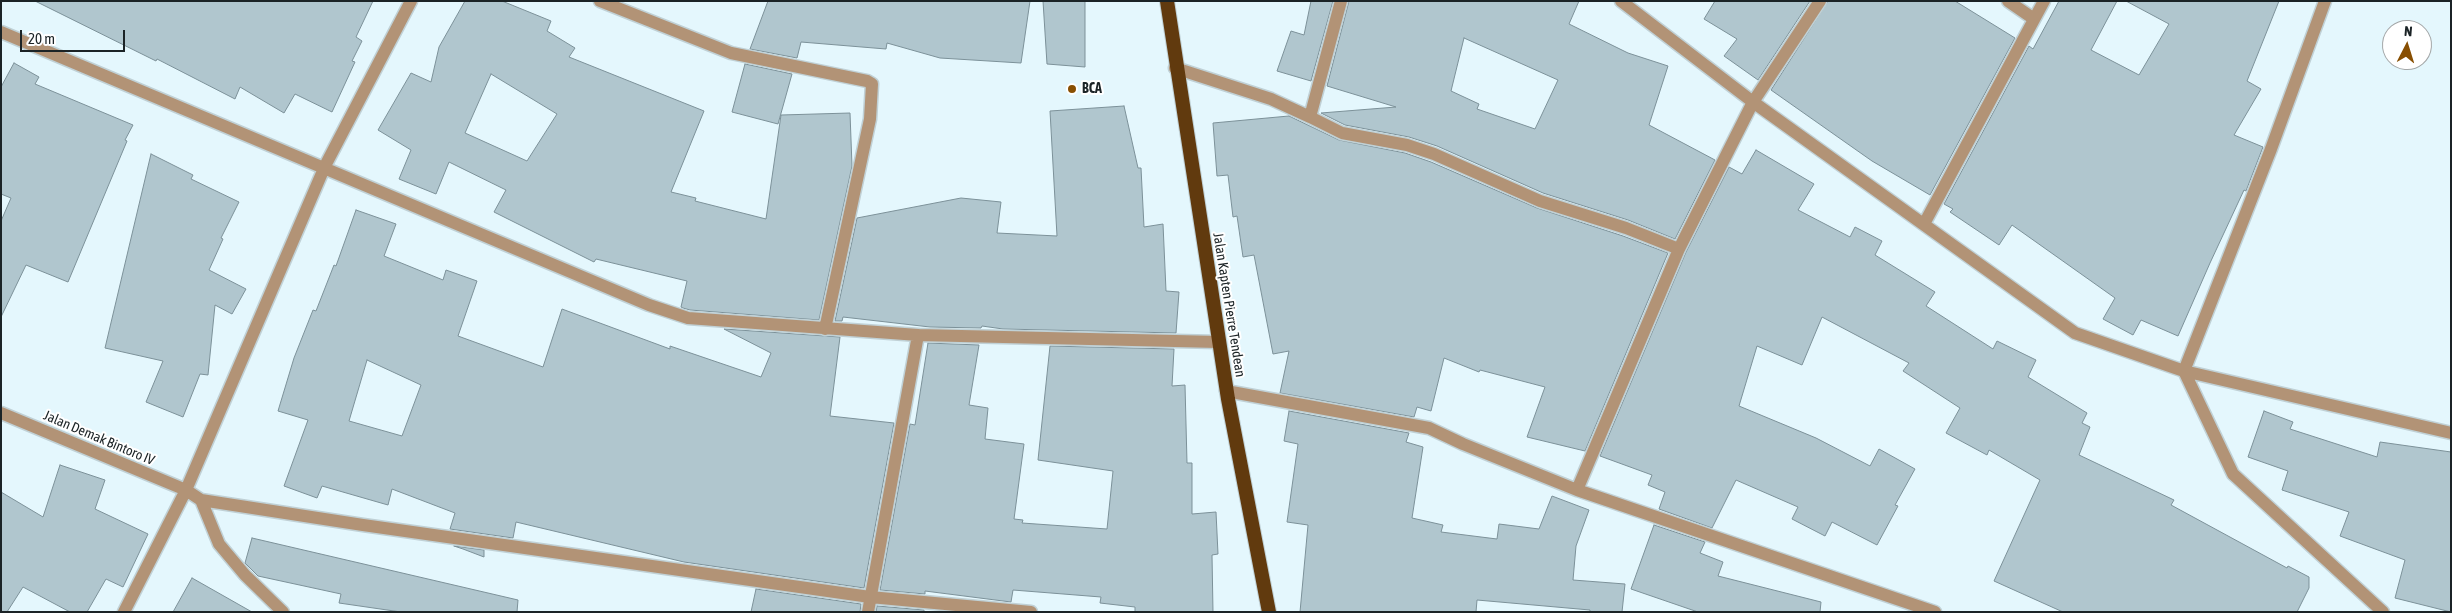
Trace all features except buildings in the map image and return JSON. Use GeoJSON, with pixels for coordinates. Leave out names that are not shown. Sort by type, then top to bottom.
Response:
{"type":"FeatureCollection","features":[{"type":"Feature","properties":{"kind":"highway","name":"Jalan Kapten Pierre Tendean"},"geometry":{"type":"LineString","coordinates":[[1167,1],[1226,391],[1269,612]]}},
{"type":"Feature","properties":{"kind":"street"},"geometry":{"type":"LineString","coordinates":[[124,612],[186,490],[325,166],[411,1]]}},
{"type":"Feature","properties":{"kind":"street"},"geometry":{"type":"LineString","coordinates":[[600,1],[731,53],[867,81],[872,84],[870,119],[825,329]]}},
{"type":"Feature","properties":{"kind":"street"},"geometry":{"type":"LineString","coordinates":[[1310,117],[1341,1]]}},
{"type":"Feature","properties":{"kind":"street"},"geometry":{"type":"LineString","coordinates":[[1621,1],[1753,102],[2075,333],[2184,371],[2451,433]]}},
{"type":"Feature","properties":{"kind":"street"},"geometry":{"type":"LineString","coordinates":[[1577,490],[1679,249],[1753,102],[1820,1]]}},
{"type":"Feature","properties":{"kind":"street"},"geometry":{"type":"LineString","coordinates":[[2008,1],[2034,19]]}},
{"type":"Feature","properties":{"kind":"street"},"geometry":{"type":"LineString","coordinates":[[1924,224],[2044,1]]}},
{"type":"Feature","properties":{"kind":"street"},"geometry":{"type":"LineString","coordinates":[[2325,1],[2271,149],[2184,371],[2234,474],[2383,612]]}},
{"type":"Feature","properties":{"kind":"street"},"geometry":{"type":"LineString","coordinates":[[1,32],[325,166],[667,312],[714,321],[918,335],[1218,342]]}},
{"type":"Feature","properties":{"kind":"street"},"geometry":{"type":"LineString","coordinates":[[1176,68],[1262,96],[1342,133],[1407,146],[1434,154],[1540,202],[1626,228],[1679,249]]}},
{"type":"Feature","properties":{"kind":"street"},"geometry":{"type":"LineString","coordinates":[[868,612],[918,335]]}},
{"type":"Feature","properties":{"kind":"street"},"geometry":{"type":"LineString","coordinates":[[1226,391],[1429,428],[1463,444],[1577,490],[1935,612]]}},
{"type":"Feature","properties":{"kind":"street","name":"Jalan Demak Bintoro IV"},"geometry":{"type":"LineString","coordinates":[[1,413],[186,490],[201,500]]}},
{"type":"Feature","properties":{"kind":"street"},"geometry":{"type":"LineString","coordinates":[[201,500],[362,526],[870,597],[1031,612]]}},
{"type":"Feature","properties":{"kind":"street"},"geometry":{"type":"LineString","coordinates":[[201,500],[219,544],[244,575],[283,612]]}},
{"type":"Feature","properties":{"kind":"place","name":"BCA"},"geometry":{"type":"Point","coordinates":[1072,89]}}]}
